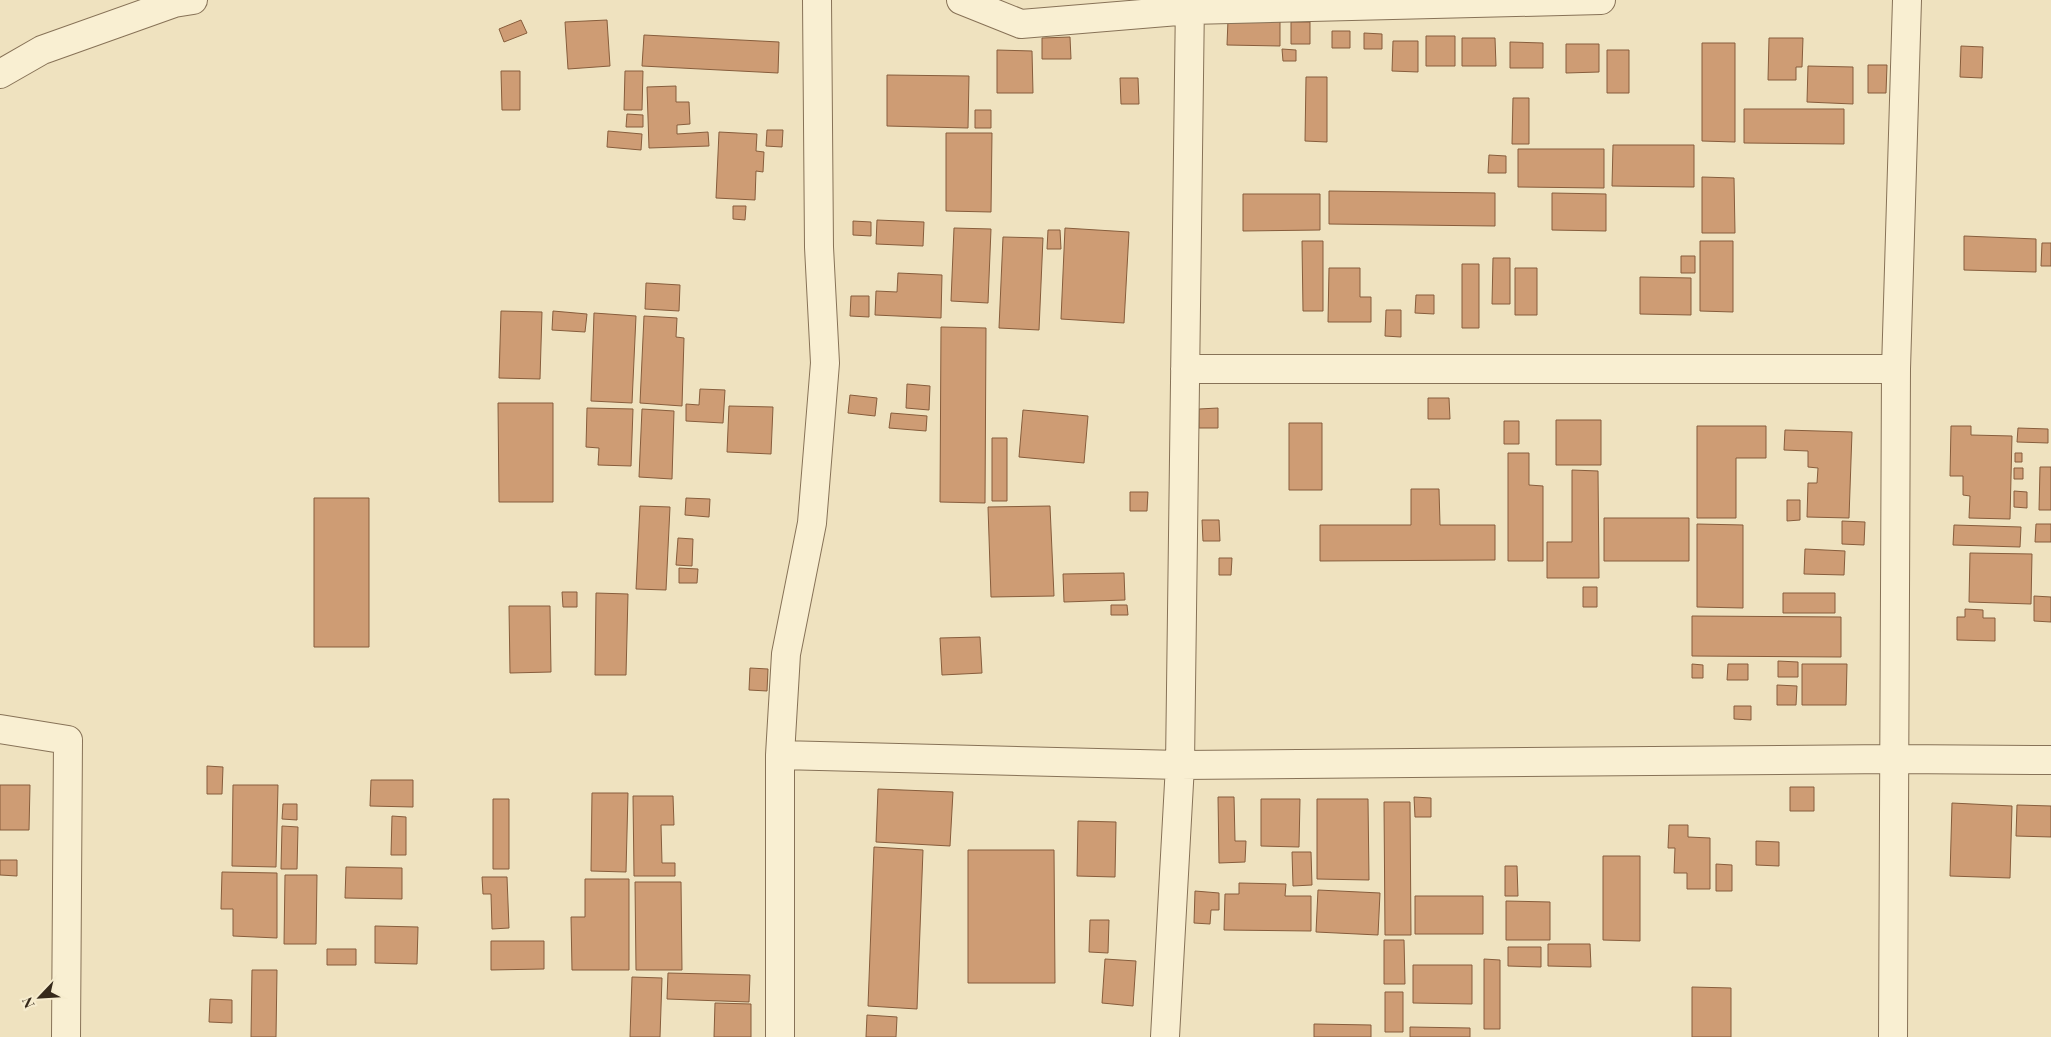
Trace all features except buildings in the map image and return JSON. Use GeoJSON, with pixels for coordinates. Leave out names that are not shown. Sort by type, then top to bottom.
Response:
{"type":"FeatureCollection","features":[{"type":"Feature","properties":{"kind":"street"},"geometry":{"type":"LineString","coordinates":[[0,74],[42,50],[174,3],[193,0]]}},
{"type":"Feature","properties":{"kind":"street"},"geometry":{"type":"LineString","coordinates":[[780,1037],[780,755],[786,654],[812,523],[825,363],[819,247],[817,0]]}},
{"type":"Feature","properties":{"kind":"street"},"geometry":{"type":"LineString","coordinates":[[961,0],[1021,24],[1190,5],[1601,0]]}},
{"type":"Feature","properties":{"kind":"street"},"geometry":{"type":"LineString","coordinates":[[1893,1037],[1896,369],[1907,0]]}},
{"type":"Feature","properties":{"kind":"street"},"geometry":{"type":"LineString","coordinates":[[1165,1037],[1180,765],[1190,5]]}},
{"type":"Feature","properties":{"kind":"street"},"geometry":{"type":"LineString","coordinates":[[1185,369],[1896,369]]}},
{"type":"Feature","properties":{"kind":"street"},"geometry":{"type":"LineString","coordinates":[[0,729],[68,740],[66,1037]]}},
{"type":"Feature","properties":{"kind":"street"},"geometry":{"type":"LineString","coordinates":[[780,755],[1180,765],[1893,759],[2051,760]]}}]}
